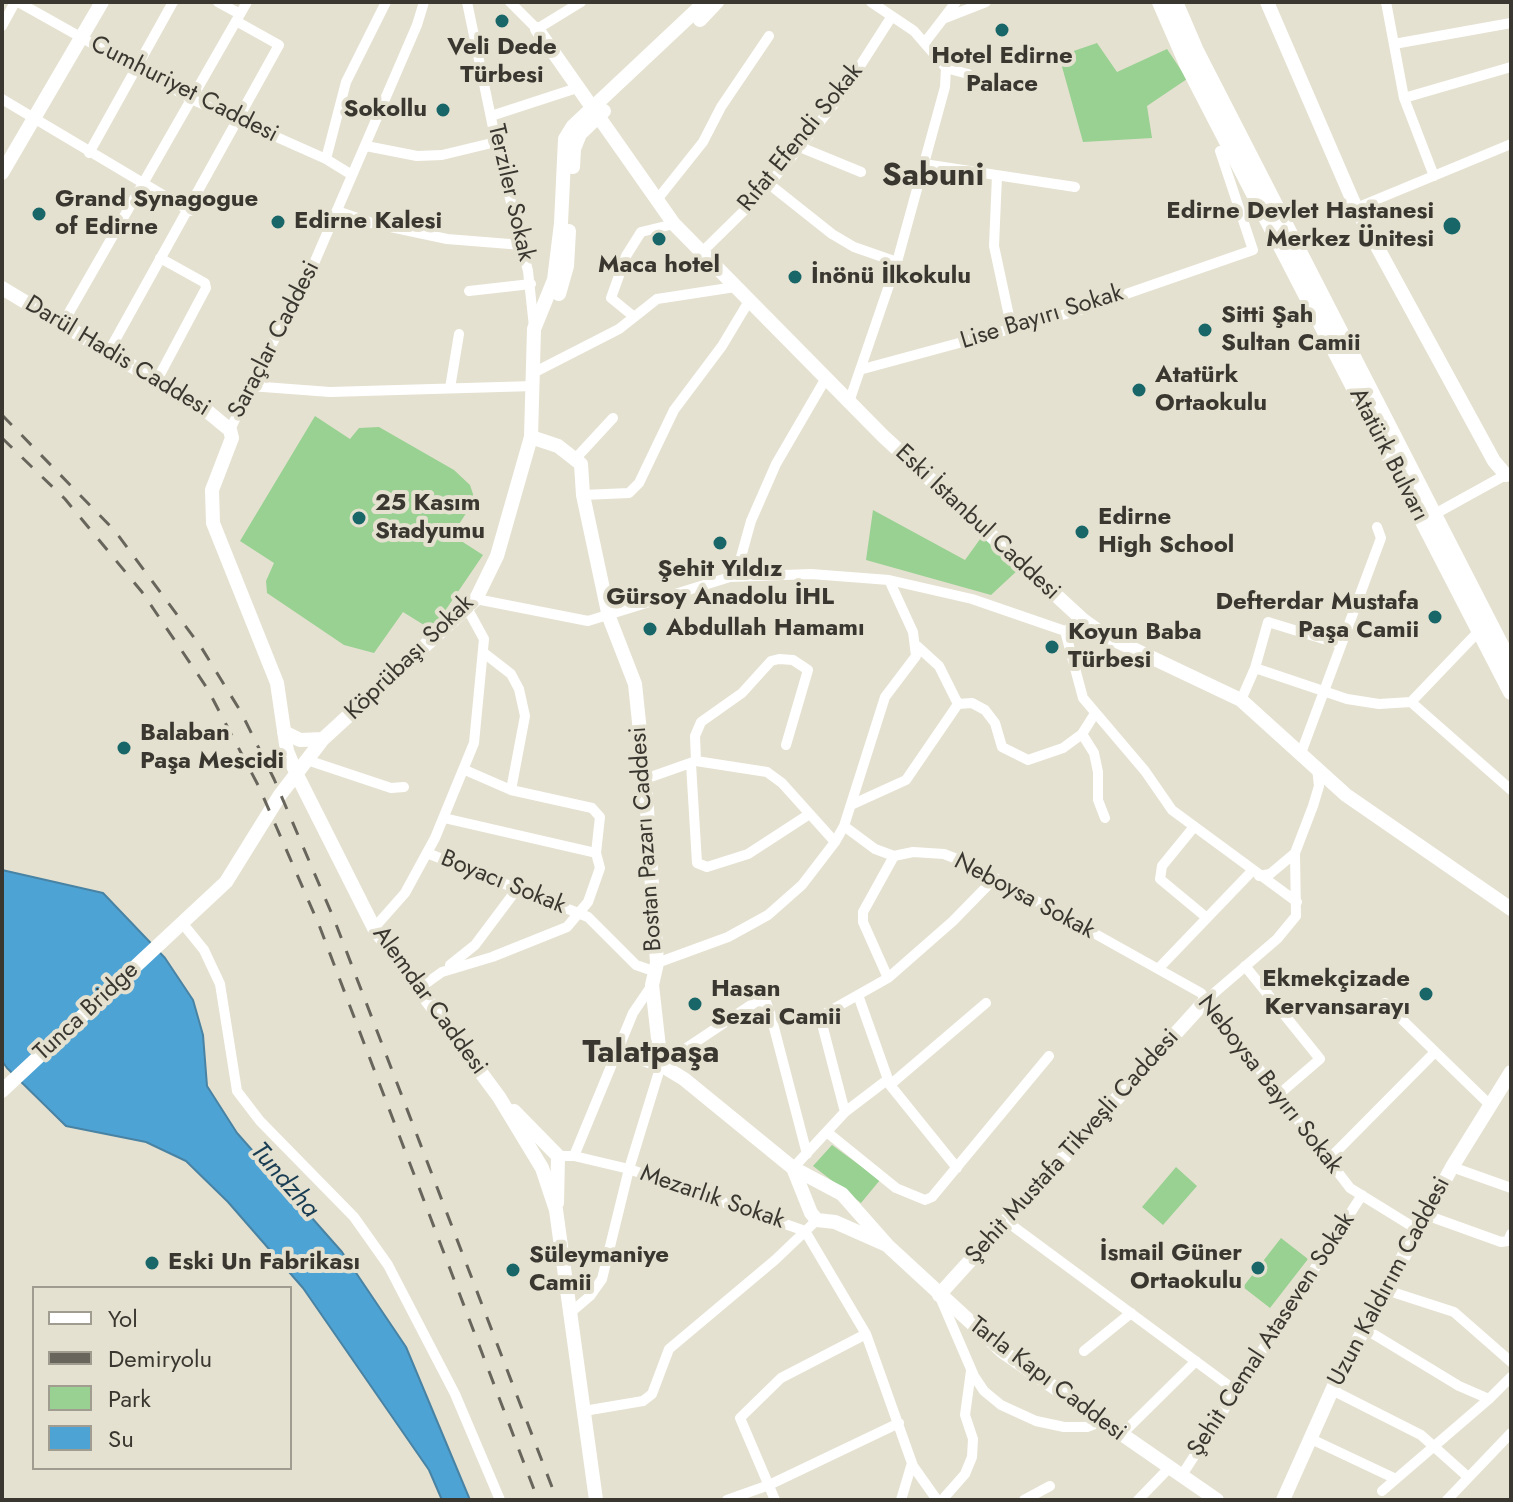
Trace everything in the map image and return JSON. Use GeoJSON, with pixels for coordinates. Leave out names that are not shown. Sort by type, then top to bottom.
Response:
{"type":"FeatureCollection","features":[{"type":"Feature","properties":{"kind":"main road","name":"Atatürk Bulvarı"},"geometry":{"type":"LineString","coordinates":[[1160,2],[1187,64],[1511,692]]}},
{"type":"Feature","properties":{"kind":"main road","name":"Atatürk Bulvarı"},"geometry":{"type":"LineString","coordinates":[[1175,2],[1196,51],[1511,665]]}},
{"type":"Feature","properties":{"kind":"street"},"geometry":{"type":"LineString","coordinates":[[2,26],[17,2]]}},
{"type":"Feature","properties":{"kind":"street","name":"Cumhuriyet Caddesi"},"geometry":{"type":"LineString","coordinates":[[17,2],[191,99],[326,159],[352,175]]}},
{"type":"Feature","properties":{"kind":"street"},"geometry":{"type":"LineString","coordinates":[[2,173],[102,2]]}},
{"type":"Feature","properties":{"kind":"street"},"geometry":{"type":"LineString","coordinates":[[89,153],[173,2]]}},
{"type":"Feature","properties":{"kind":"street"},"geometry":{"type":"LineString","coordinates":[[109,351],[160,258],[190,211],[279,45],[218,2]]}},
{"type":"Feature","properties":{"kind":"street"},"geometry":{"type":"LineString","coordinates":[[63,323],[247,2]]}},
{"type":"Feature","properties":{"kind":"street"},"geometry":{"type":"LineString","coordinates":[[326,159],[346,82],[386,2]]}},
{"type":"Feature","properties":{"kind":"street","name":"Saraçlar Caddesi"},"geometry":{"type":"LineString","coordinates":[[297,775],[284,732],[277,683],[213,523],[212,490],[232,438],[230,430],[309,275],[366,146],[424,2]]}},
{"type":"Feature","properties":{"kind":"street","name":"Terziler Sokak"},"geometry":{"type":"LineString","coordinates":[[467,2],[496,142],[531,284],[534,379]]}},
{"type":"Feature","properties":{"kind":"street"},"geometry":{"type":"LineString","coordinates":[[510,2],[537,29],[581,2]]}},
{"type":"Feature","properties":{"kind":"street"},"geometry":{"type":"LineString","coordinates":[[595,113],[705,2]]}},
{"type":"Feature","properties":{"kind":"street"},"geometry":{"type":"LineString","coordinates":[[534,329],[554,280],[563,199],[565,139],[717,2]]}},
{"type":"Feature","properties":{"kind":"street"},"geometry":{"type":"LineString","coordinates":[[871,2],[926,41],[946,68],[968,74],[982,84]]}},
{"type":"Feature","properties":{"kind":"street"},"geometry":{"type":"LineString","coordinates":[[926,41],[956,2]]}},
{"type":"Feature","properties":{"kind":"street"},"geometry":{"type":"LineString","coordinates":[[945,18],[986,2]]}},
{"type":"Feature","properties":{"kind":"street"},"geometry":{"type":"LineString","coordinates":[[1267,2],[1356,208],[1494,461],[1509,477],[1433,515]]}},
{"type":"Feature","properties":{"kind":"street"},"geometry":{"type":"LineString","coordinates":[[1386,2],[1404,98],[1434,176]]}},
{"type":"Feature","properties":{"kind":"street","name":"Rıfat Efendi Sokak"},"geometry":{"type":"LineString","coordinates":[[701,253],[769,184],[800,147],[842,94],[892,16]]}},
{"type":"Feature","properties":{"kind":"street"},"geometry":{"type":"LineString","coordinates":[[1394,44],[1511,23]]}},
{"type":"Feature","properties":{"kind":"street","name":"Eski İstanbul Caddesi"},"geometry":{"type":"LineString","coordinates":[[537,29],[674,224],[849,402],[1083,620],[1104,635],[1241,700],[1346,795],[1511,909]]}},
{"type":"Feature","properties":{"kind":"street"},"geometry":{"type":"LineString","coordinates":[[656,201],[703,142],[721,107],[769,36]]}},
{"type":"Feature","properties":{"kind":"street"},"geometry":{"type":"LineString","coordinates":[[1404,98],[1511,67]]}},
{"type":"Feature","properties":{"kind":"street"},"geometry":{"type":"LineString","coordinates":[[849,402],[863,369],[897,262],[945,87],[946,68]]}},
{"type":"Feature","properties":{"kind":"street"},"geometry":{"type":"LineString","coordinates":[[491,116],[577,88]]}},
{"type":"Feature","properties":{"kind":"street"},"geometry":{"type":"LineString","coordinates":[[2,99],[190,211]]}},
{"type":"Feature","properties":{"kind":"street"},"geometry":{"type":"LineString","coordinates":[[366,146],[417,156],[442,155],[496,142]]}},
{"type":"Feature","properties":{"kind":"street"},"geometry":{"type":"LineString","coordinates":[[1356,208],[1511,144]]}},
{"type":"Feature","properties":{"kind":"street"},"geometry":{"type":"LineString","coordinates":[[800,147],[861,172]]}},
{"type":"Feature","properties":{"kind":"street","name":"Lise Bayırı Sokak"},"geometry":{"type":"LineString","coordinates":[[863,369],[1077,311],[1253,250],[1220,151]]}},
{"type":"Feature","properties":{"kind":"street"},"geometry":{"type":"LineString","coordinates":[[924,164],[1075,187]]}},
{"type":"Feature","properties":{"kind":"street"},"geometry":{"type":"LineString","coordinates":[[997,176],[994,246],[1012,330]]}},
{"type":"Feature","properties":{"kind":"street"},"geometry":{"type":"LineString","coordinates":[[769,184],[832,234],[854,247],[897,262]]}},
{"type":"Feature","properties":{"kind":"street"},"geometry":{"type":"LineString","coordinates":[[337,211],[372,223],[447,239],[522,245]]}},
{"type":"Feature","properties":{"kind":"street"},"geometry":{"type":"LineString","coordinates":[[633,316],[611,298],[626,256],[641,232],[674,224]]}},
{"type":"Feature","properties":{"kind":"street"},"geometry":{"type":"LineString","coordinates":[[157,380],[206,288],[205,283],[160,258]]}},
{"type":"Feature","properties":{"kind":"street"},"geometry":{"type":"LineString","coordinates":[[469,291],[531,284]]}},
{"type":"Feature","properties":{"kind":"street"},"geometry":{"type":"LineString","coordinates":[[250,386],[330,392],[450,388],[534,379],[619,329],[657,299],[735,287]]}},
{"type":"Feature","properties":{"kind":"street","name":"Darül Hadis Caddesi"},"geometry":{"type":"LineString","coordinates":[[2,288],[157,380],[230,430]]}},
{"type":"Feature","properties":{"kind":"street"},"geometry":{"type":"LineString","coordinates":[[583,495],[629,493],[639,483],[674,410],[722,346],[749,301]]}},
{"type":"Feature","properties":{"kind":"street"},"geometry":{"type":"LineString","coordinates":[[450,388],[459,334]]}},
{"type":"Feature","properties":{"kind":"street"},"geometry":{"type":"LineString","coordinates":[[730,577],[739,564],[751,521],[776,464],[826,378]]}},
{"type":"Feature","properties":{"kind":"street","name":"Köprübaşı Sokak"},"geometry":{"type":"LineString","coordinates":[[297,775],[323,739],[472,603],[497,556],[531,437],[534,379]]}},
{"type":"Feature","properties":{"kind":"street"},"geometry":{"type":"LineString","coordinates":[[531,437],[558,446],[576,458],[613,418]]}},
{"type":"Feature","properties":{"kind":"street","name":"Bostan Pazarı Caddesi"},"geometry":{"type":"LineString","coordinates":[[570,1313],[590,1296],[602,1279],[629,1169],[661,1065],[645,779],[635,684],[609,617],[583,495],[581,464],[576,458]]}},
{"type":"Feature","properties":{"kind":"street"},"geometry":{"type":"LineString","coordinates":[[1301,753],[1381,538],[1377,527]]}},
{"type":"Feature","properties":{"kind":"street"},"geometry":{"type":"LineString","coordinates":[[374,928],[405,893],[427,853],[474,743],[484,639],[472,603],[588,621],[730,577],[811,574],[889,580],[972,599],[1065,631]]}},
{"type":"Feature","properties":{"kind":"street"},"geometry":{"type":"LineString","coordinates":[[889,580],[917,646],[939,666],[958,704]]}},
{"type":"Feature","properties":{"kind":"street"},"geometry":{"type":"LineString","coordinates":[[1065,631],[1083,620]]}},
{"type":"Feature","properties":{"kind":"street"},"geometry":{"type":"LineString","coordinates":[[1241,700],[1255,668],[1268,622],[1340,644]]}},
{"type":"Feature","properties":{"kind":"street"},"geometry":{"type":"LineString","coordinates":[[1065,631],[1083,698],[1094,715],[1110,728],[1145,771],[1172,810],[1297,902]]}},
{"type":"Feature","properties":{"kind":"street"},"geometry":{"type":"LineString","coordinates":[[1255,668],[1324,691],[1379,704],[1411,702],[1479,631]]}},
{"type":"Feature","properties":{"kind":"street"},"geometry":{"type":"LineString","coordinates":[[574,1156],[633,1013],[655,973],[768,915],[802,885],[835,842],[844,826],[885,697],[916,656],[917,646]]}},
{"type":"Feature","properties":{"kind":"street"},"geometry":{"type":"LineString","coordinates":[[484,653],[511,674],[519,689],[525,716],[511,790]]}},
{"type":"Feature","properties":{"kind":"street"},"geometry":{"type":"LineString","coordinates":[[786,745],[808,670],[793,660],[779,659],[771,661],[742,693],[701,722],[695,736],[697,863],[707,867],[748,854],[808,815]]}},
{"type":"Feature","properties":{"kind":"street"},"geometry":{"type":"LineString","coordinates":[[1411,702],[1511,790]]}},
{"type":"Feature","properties":{"kind":"street"},"geometry":{"type":"LineString","coordinates":[[958,704],[972,703],[985,710],[995,723],[1002,747],[1028,760],[1063,748],[1082,734],[1094,715]]}},
{"type":"Feature","properties":{"kind":"street"},"geometry":{"type":"LineString","coordinates":[[851,805],[906,780],[958,704]]}},
{"type":"Feature","properties":{"kind":"street","name":"Köprübaşı Sokak"},"geometry":{"type":"LineString","coordinates":[[284,732],[300,740],[323,739]]}},
{"type":"Feature","properties":{"kind":"street"},"geometry":{"type":"LineString","coordinates":[[1082,734],[1094,753],[1098,800],[1105,818]]}},
{"type":"Feature","properties":{"kind":"street"},"geometry":{"type":"LineString","coordinates":[[310,761],[391,788],[404,787]]}},
{"type":"Feature","properties":{"kind":"street"},"geometry":{"type":"LineString","coordinates":[[645,779],[694,763],[767,772],[782,783],[835,842]]}},
{"type":"Feature","properties":{"kind":"street"},"geometry":{"type":"LineString","coordinates":[[1206,1000],[1277,939],[1296,916],[1293,883],[1295,853],[1319,786],[1317,768]]}},
{"type":"Feature","properties":{"kind":"street"},"geometry":{"type":"LineString","coordinates":[[442,972],[492,957],[567,927],[595,886],[600,868],[596,853],[600,817],[592,808],[511,790],[465,770]]}},
{"type":"Feature","properties":{"kind":"street","name":"Alemdar Caddesi"},"geometry":{"type":"LineString","coordinates":[[297,775],[374,928],[499,1097]]}},
{"type":"Feature","properties":{"kind":"street","name":"Tunca Bridge"},"geometry":{"type":"LineString","coordinates":[[2,1091],[226,882],[266,815],[297,775]]}},
{"type":"Feature","properties":{"kind":"street"},"geometry":{"type":"LineString","coordinates":[[444,818],[596,853]]}},
{"type":"Feature","properties":{"kind":"street"},"geometry":{"type":"LineString","coordinates":[[844,826],[875,849],[894,856],[863,912],[863,922],[888,978]]}},
{"type":"Feature","properties":{"kind":"street"},"geometry":{"type":"LineString","coordinates":[[1193,828],[1162,866],[1160,879],[1207,918]]}},
{"type":"Feature","properties":{"kind":"street","name":"Neboysa Sokak"},"geometry":{"type":"LineString","coordinates":[[894,856],[913,852],[944,854],[1158,969]]}},
{"type":"Feature","properties":{"kind":"street","name":"Boyacı Sokak"},"geometry":{"type":"LineString","coordinates":[[427,853],[578,913],[602,930],[636,965],[655,973]]}},
{"type":"Feature","properties":{"kind":"street"},"geometry":{"type":"LineString","coordinates":[[1158,969],[1207,918],[1256,874],[1270,874],[1295,853]]}},
{"type":"Feature","properties":{"kind":"street"},"geometry":{"type":"LineString","coordinates":[[845,1112],[822,1024],[826,1013],[888,978],[953,921],[994,879]]}},
{"type":"Feature","properties":{"kind":"street"},"geometry":{"type":"LineString","coordinates":[[418,989],[475,945],[517,889]]}},
{"type":"Feature","properties":{"kind":"street"},"geometry":{"type":"LineString","coordinates":[[178,929],[204,950],[220,984],[237,1091],[260,1121],[354,1217],[388,1265],[455,1394],[500,1500]]}},
{"type":"Feature","properties":{"kind":"street"},"geometry":{"type":"LineString","coordinates":[[1245,966],[1320,1059],[1277,1096]]}},
{"type":"Feature","properties":{"kind":"street","name":"Neboysa Bayırı Sokak"},"geometry":{"type":"LineString","coordinates":[[1158,969],[1201,993],[1350,1188],[1418,1230]]}},
{"type":"Feature","properties":{"kind":"street"},"geometry":{"type":"LineString","coordinates":[[858,995],[888,1082],[957,1168]]}},
{"type":"Feature","properties":{"kind":"street","name":"Şehit Mustafa Tikveşli Caddesi"},"geometry":{"type":"LineString","coordinates":[[939,1295],[1206,1000]]}},
{"type":"Feature","properties":{"kind":"street"},"geometry":{"type":"LineString","coordinates":[[617,1050],[661,1065],[747,1007],[757,1001],[766,1002],[807,1154]]}},
{"type":"Feature","properties":{"kind":"street"},"geometry":{"type":"LineString","coordinates":[[793,1168],[845,1112],[888,1082],[986,1003]]}},
{"type":"Feature","properties":{"kind":"street"},"geometry":{"type":"LineString","coordinates":[[1385,1003],[1490,1105]]}},
{"type":"Feature","properties":{"kind":"street"},"geometry":{"type":"LineString","coordinates":[[1327,1161],[1434,1053]]}},
{"type":"Feature","properties":{"kind":"street"},"geometry":{"type":"LineString","coordinates":[[828,1133],[896,1188],[916,1199],[932,1197],[1049,1056]]}},
{"type":"Feature","properties":{"kind":"street","name":"Tarla Kapı Caddesi"},"geometry":{"type":"LineString","coordinates":[[661,1065],[684,1079],[793,1168],[845,1198],[888,1246],[1003,1352],[1120,1436],[1176,1471],[1201,1495],[1217,1500]]}},
{"type":"Feature","properties":{"kind":"street","name":"Uzun Kaldırım Caddesi"},"geometry":{"type":"LineString","coordinates":[[1283,1500],[1332,1390],[1452,1167],[1511,1072]]}},
{"type":"Feature","properties":{"kind":"street"},"geometry":{"type":"LineString","coordinates":[[499,1097],[555,1151],[556,1210],[596,1500]]}},
{"type":"Feature","properties":{"kind":"street"},"geometry":{"type":"LineString","coordinates":[[499,1097],[537,1158],[556,1210]]}},
{"type":"Feature","properties":{"kind":"street"},"geometry":{"type":"LineString","coordinates":[[537,1158],[539,1147],[555,1151]]}},
{"type":"Feature","properties":{"kind":"street","name":"Mezarlık Sokak"},"geometry":{"type":"LineString","coordinates":[[555,1151],[629,1169],[805,1231],[866,1334],[912,1463],[940,1500]]}},
{"type":"Feature","properties":{"kind":"street"},"geometry":{"type":"LineString","coordinates":[[1452,1167],[1510,1189]]}},
{"type":"Feature","properties":{"kind":"street","name":"Tarla Kapı Caddesi"},"geometry":{"type":"LineString","coordinates":[[793,1168],[817,1220],[835,1222],[888,1246]]}},
{"type":"Feature","properties":{"kind":"street"},"geometry":{"type":"LineString","coordinates":[[808,1205],[817,1192],[832,1188]]}},
{"type":"Feature","properties":{"kind":"street","name":"Şehit Cemal Ataseven Sokak"},"geometry":{"type":"LineString","coordinates":[[1138,1500],[1176,1471],[1236,1391],[1362,1195]]}},
{"type":"Feature","properties":{"kind":"street"},"geometry":{"type":"LineString","coordinates":[[835,1222],[846,1212],[845,1198]]}},
{"type":"Feature","properties":{"kind":"street"},"geometry":{"type":"LineString","coordinates":[[1426,1215],[1501,1242],[1508,1241],[1511,1234]]}},
{"type":"Feature","properties":{"kind":"street"},"geometry":{"type":"LineString","coordinates":[[584,1411],[643,1401],[652,1394],[669,1349],[817,1220]]}},
{"type":"Feature","properties":{"kind":"street"},"geometry":{"type":"LineString","coordinates":[[1006,1221],[1236,1391]]}},
{"type":"Feature","properties":{"kind":"street"},"geometry":{"type":"LineString","coordinates":[[1386,1290],[1454,1312],[1511,1362]]}},
{"type":"Feature","properties":{"kind":"street"},"geometry":{"type":"LineString","coordinates":[[939,1295],[971,1369],[984,1391],[1019,1415],[1064,1427],[1087,1427],[1100,1422]]}},
{"type":"Feature","properties":{"kind":"street"},"geometry":{"type":"LineString","coordinates":[[1084,1351],[1131,1313]]}},
{"type":"Feature","properties":{"kind":"street"},"geometry":{"type":"LineString","coordinates":[[1365,1329],[1459,1386],[1489,1399]]}},
{"type":"Feature","properties":{"kind":"street"},"geometry":{"type":"LineString","coordinates":[[775,1500],[740,1418],[781,1378],[866,1334]]}},
{"type":"Feature","properties":{"kind":"street"},"geometry":{"type":"LineString","coordinates":[[1120,1436],[1196,1361]]}},
{"type":"Feature","properties":{"kind":"street"},"geometry":{"type":"LineString","coordinates":[[940,1500],[965,1474],[972,1457],[973,1439],[965,1415],[971,1369]]}},
{"type":"Feature","properties":{"kind":"street"},"geometry":{"type":"LineString","coordinates":[[1382,1491],[1511,1377]]}},
{"type":"Feature","properties":{"kind":"street"},"geometry":{"type":"LineString","coordinates":[[1332,1390],[1421,1435],[1468,1477]]}},
{"type":"Feature","properties":{"kind":"street"},"geometry":{"type":"LineString","coordinates":[[734,1499],[899,1423]]}},
{"type":"Feature","properties":{"kind":"street"},"geometry":{"type":"LineString","coordinates":[[1447,1500],[1511,1433]]}},
{"type":"Feature","properties":{"kind":"street"},"geometry":{"type":"LineString","coordinates":[[1309,1438],[1396,1479]]}},
{"type":"Feature","properties":{"kind":"street"},"geometry":{"type":"LineString","coordinates":[[901,1500],[912,1463]]}},
{"type":"Feature","properties":{"kind":"street"},"geometry":{"type":"LineString","coordinates":[[1024,1500],[1050,1486]]}},
{"type":"Feature","properties":{"kind":"green space"},"geometry":{"type":"Polygon","coordinates":[[[1097,43],[1117,72],[1167,49],[1187,79],[1147,106],[1152,138],[1083,142],[1059,56],[1097,43]]]}},
{"type":"Feature","properties":{"kind":"green space","name":"25 Kasım Stadyumu"},"geometry":{"type":"Polygon","coordinates":[[[315,416],[350,439],[359,428],[379,427],[454,470],[470,485],[473,494],[474,501],[452,535],[483,555],[432,630],[403,612],[374,653],[344,645],[267,593],[266,581],[274,563],[240,541],[315,416]]]}},
{"type":"Feature","properties":{"kind":"green space"},"geometry":{"type":"Polygon","coordinates":[[[873,510],[965,560],[983,535],[1019,569],[991,595],[866,560],[873,510]]]}},
{"type":"Feature","properties":{"kind":"green space"},"geometry":{"type":"Polygon","coordinates":[[[832,1145],[880,1180],[861,1203],[813,1166],[832,1145]]]}},
{"type":"Feature","properties":{"kind":"green space"},"geometry":{"type":"Polygon","coordinates":[[[1176,1167],[1197,1186],[1163,1225],[1142,1207],[1176,1167]]]}},
{"type":"Feature","properties":{"kind":"green space"},"geometry":{"type":"Polygon","coordinates":[[[1281,1238],[1308,1259],[1270,1308],[1243,1287],[1281,1238]]]}},
{"type":"Feature","properties":{"kind":"water"},"geometry":{"type":"Polygon","coordinates":[[[2,870],[103,893],[165,958],[193,1000],[203,1035],[207,1086],[237,1133],[342,1252],[406,1347],[470,1500],[442,1500],[429,1470],[303,1288],[228,1202],[186,1161],[146,1142],[66,1126],[7,1068],[2,1061],[2,870]]]}},
{"type":"Feature","properties":{"kind":"railway"},"geometry":{"type":"LineString","coordinates":[[2,415],[115,531],[201,647],[241,712],[274,779],[334,919],[557,1500]]}},
{"type":"Feature","properties":{"kind":"railway"},"geometry":{"type":"LineString","coordinates":[[2,438],[65,499],[142,592],[207,688],[259,787],[319,925],[538,1500]]}},
{"type":"Feature","properties":{"kind":"place","name":"Veli Dede Türbesi"},"geometry":{"type":"Point","coordinates":[502,21]}},
{"type":"Feature","properties":{"kind":"place","name":"Hotel Edirne Palace"},"geometry":{"type":"Point","coordinates":[1002,30]}},
{"type":"Feature","properties":{"kind":"place","name":"Sokollu"},"geometry":{"type":"Point","coordinates":[443,110]}},
{"type":"Feature","properties":{"kind":"place","name":"Grand Synagogue of Edirne"},"geometry":{"type":"Point","coordinates":[39,214]}},
{"type":"Feature","properties":{"kind":"place","name":"Edirne Kalesi"},"geometry":{"type":"Point","coordinates":[278,222]}},
{"type":"Feature","properties":{"kind":"place","name":"Edirne Devlet Hastanesi Merkez Ünitesi"},"geometry":{"type":"Point","coordinates":[1452,226]}},
{"type":"Feature","properties":{"kind":"place","name":"Maca hotel"},"geometry":{"type":"Point","coordinates":[659,239]}},
{"type":"Feature","properties":{"kind":"place","name":"İnönü İlkokulu"},"geometry":{"type":"Point","coordinates":[795,277]}},
{"type":"Feature","properties":{"kind":"place","name":"Sitti Şah Sultan Camii"},"geometry":{"type":"Point","coordinates":[1205,330]}},
{"type":"Feature","properties":{"kind":"place","name":"Atatürk Ortaokulu"},"geometry":{"type":"Point","coordinates":[1139,390]}},
{"type":"Feature","properties":{"kind":"place","name":"25 Kasım Stadyumu"},"geometry":{"type":"Point","coordinates":[359,518]}},
{"type":"Feature","properties":{"kind":"place","name":"Edirne High School"},"geometry":{"type":"Point","coordinates":[1082,532]}},
{"type":"Feature","properties":{"kind":"place","name":"Şehit Yıldız Gürsoy Anadolu İHL"},"geometry":{"type":"Point","coordinates":[720,543]}},
{"type":"Feature","properties":{"kind":"place","name":"Defterdar Mustafa Paşa Camii"},"geometry":{"type":"Point","coordinates":[1435,617]}},
{"type":"Feature","properties":{"kind":"place","name":"Abdullah Hamamı"},"geometry":{"type":"Point","coordinates":[650,629]}},
{"type":"Feature","properties":{"kind":"place","name":"Koyun Baba Türbesi"},"geometry":{"type":"Point","coordinates":[1052,647]}},
{"type":"Feature","properties":{"kind":"place","name":"Balaban Paşa Mescidi"},"geometry":{"type":"Point","coordinates":[124,748]}},
{"type":"Feature","properties":{"kind":"place","name":"Ekmekçizade Kervansarayı"},"geometry":{"type":"Point","coordinates":[1426,994]}},
{"type":"Feature","properties":{"kind":"place","name":"Hasan Sezai Camii"},"geometry":{"type":"Point","coordinates":[695,1004]}},
{"type":"Feature","properties":{"kind":"place","name":"Eski Un Fabrikası"},"geometry":{"type":"Point","coordinates":[152,1263]}},
{"type":"Feature","properties":{"kind":"place","name":"İsmail Güner Ortaokulu"},"geometry":{"type":"Point","coordinates":[1258,1268]}},
{"type":"Feature","properties":{"kind":"place","name":"Süleymaniye Camii"},"geometry":{"type":"Point","coordinates":[513,1270]}},
{"type":"Feature","properties":{"kind":"district","name":"Sabuni"},"geometry":{"type":"Point","coordinates":[933,177]}},
{"type":"Feature","properties":{"kind":"district","name":"Talatpaşa"},"geometry":{"type":"Point","coordinates":[651,1054]}},
{"type":"Feature","properties":{"kind":"water label","name":"Tundzha"},"geometry":{"type":"Point","coordinates":[284,1181]}}]}
